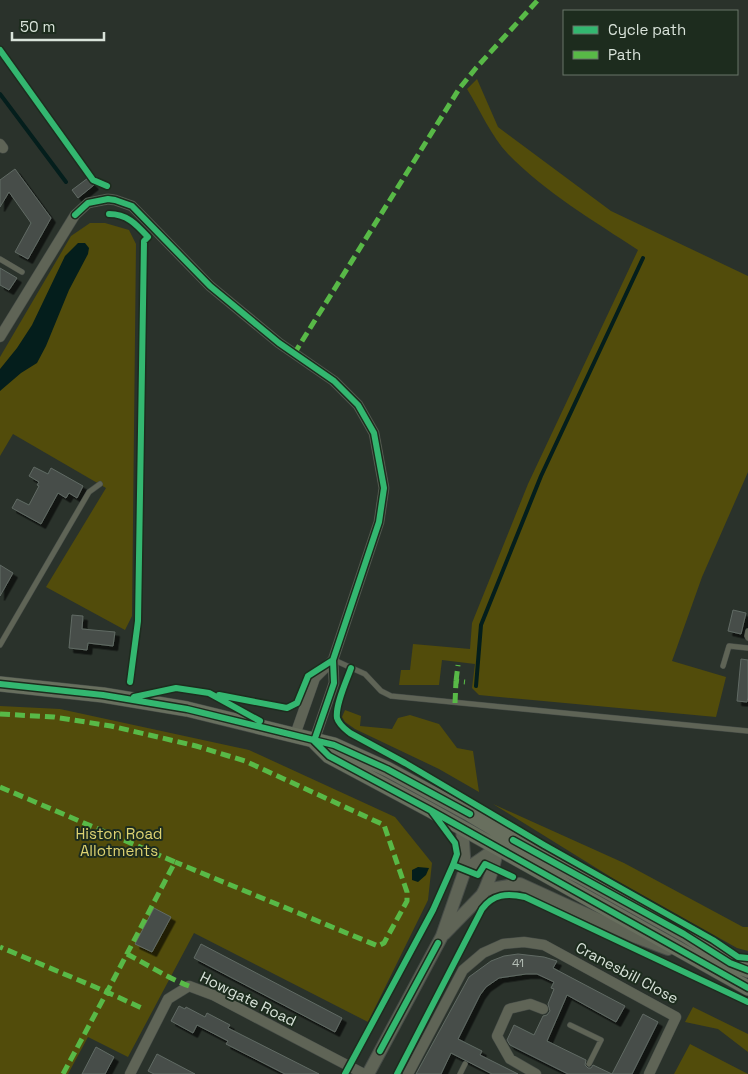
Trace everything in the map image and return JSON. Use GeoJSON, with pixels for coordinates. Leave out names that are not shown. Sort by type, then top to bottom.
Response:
{"type":"FeatureCollection","features":[{"type":"Feature","properties":{"kind":"main road"},"geometry":{"type":"LineString","coordinates":[[0,684],[127,699],[221,716],[334,745],[387,769],[470,814],[513,840],[684,934],[730,963],[748,970]]}},
{"type":"Feature","properties":{"kind":"main road"},"geometry":{"type":"LineString","coordinates":[[314,741],[329,756],[748,988]]}},
{"type":"Feature","properties":{"kind":"street"},"geometry":{"type":"LineString","coordinates":[[0,337],[75,215],[88,204],[108,199],[115,200],[132,206],[210,286],[279,343],[334,380],[358,405],[374,433],[384,488],[379,522],[333,660],[334,683],[314,741]]}},
{"type":"Feature","properties":{"kind":"street"},"geometry":{"type":"LineString","coordinates":[[295,735],[315,678],[333,660]]}},
{"type":"Feature","properties":{"kind":"street"},"geometry":{"type":"LineString","coordinates":[[442,936],[482,895],[493,867],[496,847],[489,833],[470,814]]}},
{"type":"Feature","properties":{"kind":"street"},"geometry":{"type":"LineString","coordinates":[[368,1074],[442,936],[464,870],[462,828]]}},
{"type":"Feature","properties":{"kind":"street"},"geometry":{"type":"LineString","coordinates":[[464,870],[496,847],[513,840]]}},
{"type":"Feature","properties":{"kind":"street"},"geometry":{"type":"LineString","coordinates":[[485,890],[520,884],[636,937],[692,957]]}},
{"type":"Feature","properties":{"kind":"street","name":"Cranesbill Close"},"geometry":{"type":"LineString","coordinates":[[408,1074],[464,970],[483,952],[503,944],[524,942],[544,945],[676,1017],[649,1074]]}},
{"type":"Feature","properties":{"kind":"street","name":"Howgate Road"},"geometry":{"type":"LineString","coordinates":[[130,1074],[168,999],[189,986],[213,995],[364,1074]]}},
{"type":"Feature","properties":{"kind":"street"},"geometry":{"type":"LineString","coordinates":[[536,1074],[510,1059],[497,1036],[509,1009],[530,1004],[543,1009]]}},
{"type":"Feature","properties":{"kind":"lane"},"geometry":{"type":"LineString","coordinates":[[0,259],[22,272]]}},
{"type":"Feature","properties":{"kind":"lane"},"geometry":{"type":"LineString","coordinates":[[0,645],[89,492],[100,484]]}},
{"type":"Feature","properties":{"kind":"lane"},"geometry":{"type":"LineString","coordinates":[[748,631],[748,638]]}},
{"type":"Feature","properties":{"kind":"lane"},"geometry":{"type":"LineString","coordinates":[[723,666],[729,646],[748,648]]}},
{"type":"Feature","properties":{"kind":"lane"},"geometry":{"type":"LineString","coordinates":[[333,660],[365,674],[381,691],[391,696],[748,731]]}},
{"type":"Feature","properties":{"kind":"lane"},"geometry":{"type":"LineString","coordinates":[[570,1025],[601,1040],[589,1064]]}},
{"type":"Feature","properties":{"kind":"lane"},"geometry":{"type":"LineString","coordinates":[[460,1074],[465,1064]]}},
{"type":"Feature","properties":{"kind":"green space"},"geometry":{"type":"Polygon","coordinates":[[[477,79],[498,127],[611,211],[748,276],[748,472],[702,577],[672,661],[726,677],[716,717],[479,695],[472,688],[475,664],[442,660],[439,685],[399,685],[401,670],[410,670],[413,644],[470,649],[472,623],[528,484],[638,250],[554,193],[522,168],[508,154],[491,131],[467,89],[477,79]]]}},
{"type":"Feature","properties":{"kind":"green space"},"geometry":{"type":"Polygon","coordinates":[[[90,223],[105,223],[129,230],[136,244],[132,616],[125,630],[46,587],[106,488],[13,434],[0,456],[0,357],[71,236],[90,223]]]}},
{"type":"Feature","properties":{"kind":"green space","name":"Histon Road Allotments"},"geometry":{"type":"Polygon","coordinates":[[[0,706],[60,709],[249,750],[395,817],[432,863],[428,900],[368,1022],[194,933],[128,1057],[88,1037],[68,1074],[0,1074],[0,706]]]}},
{"type":"Feature","properties":{"kind":"green space"},"geometry":{"type":"Polygon","coordinates":[[[345,710],[361,716],[360,726],[392,729],[398,718],[410,715],[439,724],[457,748],[473,751],[479,792],[439,769],[355,729],[345,722],[342,717],[345,710]]]}},
{"type":"Feature","properties":{"kind":"green space"},"geometry":{"type":"Polygon","coordinates":[[[493,804],[624,863],[743,927],[748,927],[748,951],[737,948],[614,879],[493,804]]]}},
{"type":"Feature","properties":{"kind":"green space"},"geometry":{"type":"Polygon","coordinates":[[[693,1007],[748,1034],[748,1052],[718,1029],[685,1022],[693,1007]]]}},
{"type":"Feature","properties":{"kind":"green space"},"geometry":{"type":"Polygon","coordinates":[[[690,1044],[748,1074],[674,1074],[690,1044]]]}},
{"type":"Feature","properties":{"kind":"water"},"geometry":{"type":"Polygon","coordinates":[[[78,243],[85,243],[89,248],[88,254],[69,290],[46,346],[37,363],[21,373],[0,391],[0,369],[32,325],[65,256],[78,243]]]}},
{"type":"Feature","properties":{"kind":"water"},"geometry":{"type":"Polygon","coordinates":[[[418,867],[429,868],[426,875],[418,882],[412,880],[412,870],[418,867]]]}},
{"type":"Feature","properties":{"kind":"building"},"geometry":{"type":"Polygon","coordinates":[[[15,169],[51,218],[28,259],[15,252],[31,223],[9,192],[0,207],[0,180],[15,169]]]}},
{"type":"Feature","properties":{"kind":"building"},"geometry":{"type":"Polygon","coordinates":[[[88,178],[94,185],[78,198],[72,190],[88,178]]]}},
{"type":"Feature","properties":{"kind":"building"},"geometry":{"type":"Polygon","coordinates":[[[0,268],[17,278],[9,290],[0,285],[0,268]]]}},
{"type":"Feature","properties":{"kind":"building"},"geometry":{"type":"Polygon","coordinates":[[[34,467],[48,474],[51,468],[83,486],[77,498],[69,493],[66,498],[58,493],[41,524],[12,508],[17,499],[29,505],[39,486],[37,485],[39,482],[29,476],[34,467]]]}},
{"type":"Feature","properties":{"kind":"building"},"geometry":{"type":"Polygon","coordinates":[[[0,565],[13,573],[0,596],[0,565]]]}},
{"type":"Feature","properties":{"kind":"building"},"geometry":{"type":"Polygon","coordinates":[[[733,610],[746,613],[741,634],[728,631],[733,610]]]}},
{"type":"Feature","properties":{"kind":"building"},"geometry":{"type":"Polygon","coordinates":[[[72,615],[83,616],[82,629],[115,632],[113,646],[88,643],[87,650],[69,648],[72,615]]]}},
{"type":"Feature","properties":{"kind":"building"},"geometry":{"type":"Polygon","coordinates":[[[741,659],[748,660],[747,702],[737,701],[741,659]]]}},
{"type":"Feature","properties":{"kind":"building"},"geometry":{"type":"Polygon","coordinates":[[[154,908],[171,917],[152,952],[135,944],[154,908]]]}},
{"type":"Feature","properties":{"kind":"building"},"geometry":{"type":"Polygon","coordinates":[[[201,944],[342,1018],[335,1032],[194,958],[201,944]]]}},
{"type":"Feature","properties":{"kind":"building"},"geometry":{"type":"Polygon","coordinates":[[[518,954],[544,957],[557,961],[553,968],[625,1006],[616,1022],[567,995],[547,1041],[586,1060],[585,1065],[588,1068],[591,1068],[593,1065],[612,1074],[568,1074],[510,1045],[507,1040],[514,1025],[534,1035],[543,1016],[547,1015],[550,1011],[548,1004],[554,989],[551,988],[554,982],[537,974],[526,974],[499,978],[486,987],[458,1039],[482,1051],[480,1055],[518,1074],[492,1074],[451,1053],[441,1074],[416,1074],[469,977],[491,961],[504,956],[518,954]]]}},
{"type":"Feature","properties":{"kind":"building"},"geometry":{"type":"Polygon","coordinates":[[[179,1006],[185,1009],[186,1007],[205,1017],[207,1013],[230,1025],[228,1028],[319,1074],[285,1074],[226,1044],[228,1041],[197,1025],[193,1033],[171,1021],[179,1006]]]}},
{"type":"Feature","properties":{"kind":"building"},"geometry":{"type":"Polygon","coordinates":[[[643,1014],[658,1022],[632,1074],[612,1074],[643,1014]]]}},
{"type":"Feature","properties":{"kind":"building"},"geometry":{"type":"Polygon","coordinates":[[[96,1047],[114,1057],[105,1074],[82,1074],[96,1047]]]}},
{"type":"Feature","properties":{"kind":"building"},"geometry":{"type":"Polygon","coordinates":[[[157,1054],[195,1074],[154,1074],[148,1071],[157,1054]]]}},
{"type":"Feature","properties":{"kind":"waterway"},"geometry":{"type":"LineString","coordinates":[[0,94],[66,182]]}},
{"type":"Feature","properties":{"kind":"waterway"},"geometry":{"type":"LineString","coordinates":[[476,686],[481,625],[541,476],[643,258]]}},
{"type":"Feature","properties":{"kind":"marked path"},"geometry":{"type":"LineString","coordinates":[[294,354],[459,89],[538,0]]}},
{"type":"Feature","properties":{"kind":"marked path"},"geometry":{"type":"LineString","coordinates":[[456,681],[458,665]]}},
{"type":"Feature","properties":{"kind":"marked path"},"geometry":{"type":"LineString","coordinates":[[455,703],[456,681],[465,682]]}},
{"type":"Feature","properties":{"kind":"marked path"},"geometry":{"type":"LineString","coordinates":[[0,714],[54,717],[111,726],[196,746],[245,761],[384,825],[407,892],[407,901],[384,943],[378,946],[175,862]]}},
{"type":"Feature","properties":{"kind":"marked path"},"geometry":{"type":"LineString","coordinates":[[0,787],[175,862],[107,992],[0,947]]}},
{"type":"Feature","properties":{"kind":"marked path"},"geometry":{"type":"LineString","coordinates":[[127,954],[189,986]]}},
{"type":"Feature","properties":{"kind":"marked path"},"geometry":{"type":"LineString","coordinates":[[63,1074],[107,992],[144,1009]]}},
{"type":"Feature","properties":{"kind":"cycle path"},"geometry":{"type":"LineString","coordinates":[[0,50],[93,180],[107,186]]}},
{"type":"Feature","properties":{"kind":"cycle path"},"geometry":{"type":"LineString","coordinates":[[75,215],[88,203],[108,199],[132,206],[210,286],[279,343],[334,381],[358,405],[374,433],[384,488],[379,522],[333,660],[334,683],[314,741]]}},
{"type":"Feature","properties":{"kind":"cycle path"},"geometry":{"type":"LineString","coordinates":[[109,214],[126,218],[148,237],[144,241],[138,621],[130,682]]}},
{"type":"Feature","properties":{"kind":"cycle path"},"geometry":{"type":"LineString","coordinates":[[219,695],[287,708],[297,703],[308,676],[333,660]]}},
{"type":"Feature","properties":{"kind":"cycle path"},"geometry":{"type":"LineString","coordinates":[[351,668],[339,700],[337,713],[339,723],[350,733],[713,940],[738,957],[748,958]]}},
{"type":"Feature","properties":{"kind":"cycle path"},"geometry":{"type":"LineString","coordinates":[[0,684],[103,695],[187,709],[334,745],[387,769],[470,814]]}},
{"type":"Feature","properties":{"kind":"cycle path"},"geometry":{"type":"LineString","coordinates":[[134,697],[176,688],[209,693],[260,721]]}},
{"type":"Feature","properties":{"kind":"cycle path"},"geometry":{"type":"LineString","coordinates":[[314,741],[329,756],[430,810],[748,988]]}},
{"type":"Feature","properties":{"kind":"cycle path"},"geometry":{"type":"LineString","coordinates":[[345,1074],[433,910],[457,854],[455,843],[432,812]]}},
{"type":"Feature","properties":{"kind":"cycle path"},"geometry":{"type":"LineString","coordinates":[[513,840],[684,934],[730,963],[748,970]]}},
{"type":"Feature","properties":{"kind":"cycle path"},"geometry":{"type":"LineString","coordinates":[[453,865],[478,875],[485,864],[513,877]]}},
{"type":"Feature","properties":{"kind":"cycle path"},"geometry":{"type":"LineString","coordinates":[[397,1074],[482,909],[491,900],[501,896],[525,897],[748,1002]]}},
{"type":"Feature","properties":{"kind":"cycle path"},"geometry":{"type":"LineString","coordinates":[[380,1051],[438,943]]}}]}
